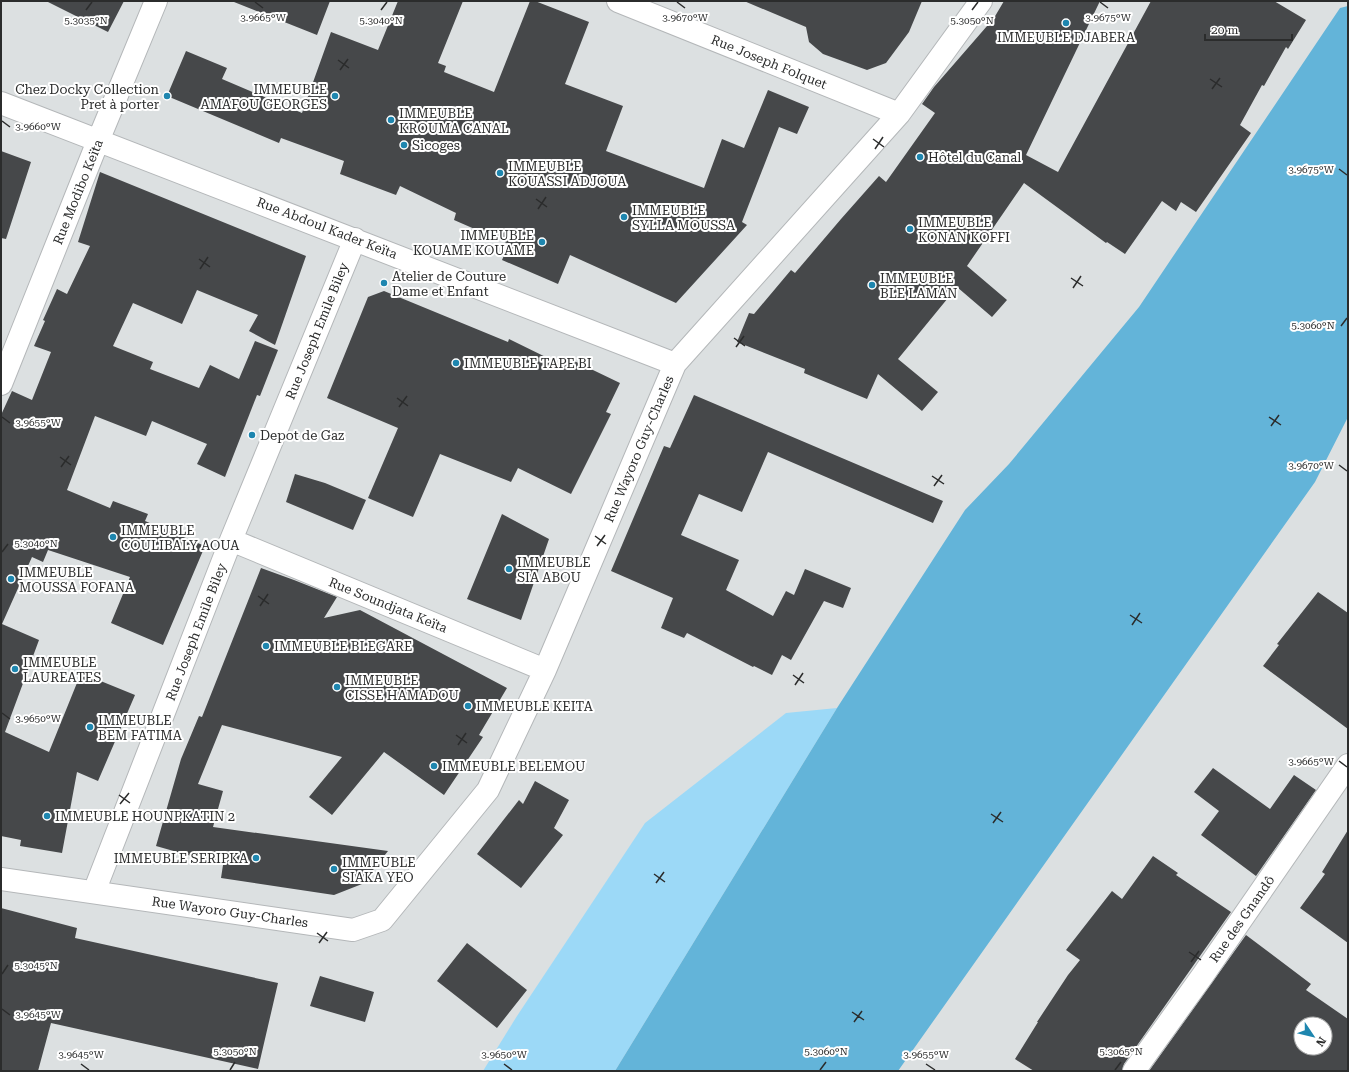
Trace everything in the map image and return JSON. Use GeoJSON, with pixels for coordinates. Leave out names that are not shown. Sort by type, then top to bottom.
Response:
{"type":"FeatureCollection","features":[{"type":"Feature","properties":{"kind":"street","name":"Rue Modibo Keïta"},"geometry":{"type":"LineString","coordinates":[[1,384],[98,140],[156,1]]}},
{"type":"Feature","properties":{"kind":"street","name":"Rue Joseph Folquet"},"geometry":{"type":"LineString","coordinates":[[618,1],[899,114]]}},
{"type":"Feature","properties":{"kind":"street","name":"Rue Wayoro Guy-Charles"},"geometry":{"type":"LineString","coordinates":[[1,879],[353,930],[382,920],[488,790],[546,670],[675,364],[899,114],[981,1]]}},
{"type":"Feature","properties":{"kind":"street","name":"Rue Abdoul Kader Keïta"},"geometry":{"type":"LineString","coordinates":[[1,103],[675,364]]}},
{"type":"Feature","properties":{"kind":"street","name":"Rue Joseph Emile Biley"},"geometry":{"type":"LineString","coordinates":[[94,892],[231,540],[355,239]]}},
{"type":"Feature","properties":{"kind":"street","name":"Rue Soundjata Keïta"},"geometry":{"type":"LineString","coordinates":[[231,540],[546,670]]}},
{"type":"Feature","properties":{"kind":"street","name":"Rue des Gnandô"},"geometry":{"type":"LineString","coordinates":[[1134,1071],[1203,975],[1348,765]]}},
{"type":"Feature","properties":{"kind":"shaded area"},"geometry":{"type":"Polygon","coordinates":[[[1348,6],[1348,417],[1315,482],[898,1071],[615,1071],[837,708],[965,510],[1009,464],[1139,307],[1340,8],[1348,6]]]}},
{"type":"Feature","properties":{"kind":"shaded area"},"geometry":{"type":"Polygon","coordinates":[[[837,708],[615,1071],[483,1071],[517,1016],[645,823],[786,713],[837,708]]]}},
{"type":"Feature","properties":{"kind":"building"},"geometry":{"type":"Polygon","coordinates":[[[46,1],[124,1],[108,32],[46,1]]]}},
{"type":"Feature","properties":{"kind":"building"},"geometry":{"type":"Polygon","coordinates":[[[330,1],[317,35],[234,2],[330,1]]]}},
{"type":"Feature","properties":{"kind":"building"},"geometry":{"type":"Polygon","coordinates":[[[398,1],[463,1],[438,63],[446,66],[444,72],[494,92],[530,1],[535,1],[589,22],[565,84],[623,106],[606,151],[704,188],[722,139],[744,148],[768,90],[809,107],[797,134],[779,127],[742,222],[747,225],[676,303],[570,255],[558,284],[502,260],[509,244],[454,220],[456,213],[400,186],[396,195],[340,174],[344,161],[281,138],[279,143],[167,96],[186,51],[227,68],[222,79],[302,113],[331,32],[378,50],[398,1]]]}},
{"type":"Feature","properties":{"kind":"building"},"geometry":{"type":"Polygon","coordinates":[[[744,1],[922,1],[909,32],[886,63],[867,70],[823,54],[809,42],[806,27],[744,1]]]}},
{"type":"Feature","properties":{"kind":"building"},"geometry":{"type":"Polygon","coordinates":[[[1004,1],[1100,1],[1026,155],[1058,172],[1151,1],[1274,1],[1306,20],[1288,49],[1286,47],[1264,86],[1262,85],[1240,125],[1251,133],[1196,212],[1181,202],[1176,211],[1162,201],[1125,254],[1107,242],[1106,243],[1024,183],[967,266],[1007,300],[992,317],[957,287],[898,359],[938,392],[922,411],[878,374],[867,399],[804,373],[805,369],[737,342],[749,313],[754,314],[791,270],[795,273],[879,176],[886,182],[935,113],[922,104],[934,87],[994,18],[1004,1]]]}},
{"type":"Feature","properties":{"kind":"building"},"geometry":{"type":"Polygon","coordinates":[[[1,151],[31,162],[6,239],[1,238],[1,151]]]}},
{"type":"Feature","properties":{"kind":"building"},"geometry":{"type":"Polygon","coordinates":[[[100,172],[306,256],[275,345],[249,331],[258,315],[197,290],[182,324],[133,303],[113,346],[153,362],[150,369],[199,388],[210,365],[239,379],[255,341],[278,350],[260,396],[257,395],[225,477],[197,464],[207,444],[152,421],[146,436],[95,416],[67,490],[110,508],[113,501],[148,514],[145,521],[205,546],[163,645],[111,623],[130,577],[48,550],[43,562],[32,557],[2,624],[39,640],[5,732],[49,752],[81,673],[135,695],[98,781],[77,772],[62,853],[20,846],[21,840],[1,836],[1,415],[12,391],[32,400],[51,352],[34,346],[45,321],[43,320],[57,289],[67,294],[90,246],[78,242],[100,172]]]}},
{"type":"Feature","properties":{"kind":"building"},"geometry":{"type":"Polygon","coordinates":[[[384,291],[508,342],[509,339],[564,366],[568,358],[620,383],[606,412],[611,414],[571,494],[518,468],[511,482],[440,454],[413,517],[368,498],[398,428],[327,398],[368,297],[384,291]]]}},
{"type":"Feature","properties":{"kind":"building"},"geometry":{"type":"Polygon","coordinates":[[[694,395],[943,501],[933,523],[768,452],[742,512],[699,494],[681,535],[739,560],[726,590],[773,616],[786,591],[794,595],[805,569],[851,588],[843,608],[824,601],[791,660],[782,655],[772,675],[754,666],[753,667],[687,633],[684,638],[661,628],[673,598],[611,571],[664,446],[670,448],[694,395]]]}},
{"type":"Feature","properties":{"kind":"building"},"geometry":{"type":"Polygon","coordinates":[[[295,474],[325,483],[366,500],[353,530],[286,502],[295,474]]]}},
{"type":"Feature","properties":{"kind":"building","name":"IMMEUBLE SIA ABOU"},"geometry":{"type":"Polygon","coordinates":[[[502,514],[549,539],[521,620],[467,599],[502,514]]]}},
{"type":"Feature","properties":{"kind":"building"},"geometry":{"type":"Polygon","coordinates":[[[261,568],[337,597],[324,618],[360,610],[507,688],[479,735],[483,737],[444,795],[384,752],[332,815],[309,797],[342,757],[222,725],[198,784],[223,791],[213,827],[388,851],[362,884],[334,895],[221,878],[223,865],[156,846],[181,759],[199,716],[202,717],[261,568]]]}},
{"type":"Feature","properties":{"kind":"building"},"geometry":{"type":"Polygon","coordinates":[[[1318,592],[1348,613],[1348,729],[1263,666],[1279,645],[1277,644],[1318,592]]]}},
{"type":"Feature","properties":{"kind":"building"},"geometry":{"type":"Polygon","coordinates":[[[1213,768],[1270,809],[1294,775],[1316,790],[1256,876],[1201,835],[1219,811],[1194,792],[1213,768]]]}},
{"type":"Feature","properties":{"kind":"building"},"geometry":{"type":"Polygon","coordinates":[[[535,781],[569,800],[554,828],[563,835],[521,888],[477,854],[519,800],[523,804],[535,781]]]}},
{"type":"Feature","properties":{"kind":"building"},"geometry":{"type":"Polygon","coordinates":[[[1348,830],[1348,943],[1300,908],[1325,874],[1322,872],[1348,830]]]}},
{"type":"Feature","properties":{"kind":"building"},"geometry":{"type":"Polygon","coordinates":[[[1153,856],[1178,873],[1176,875],[1231,912],[1124,1064],[1122,1071],[1034,1071],[1015,1059],[1037,1022],[1068,975],[1080,960],[1066,950],[1112,891],[1122,899],[1153,856]]]}},
{"type":"Feature","properties":{"kind":"building"},"geometry":{"type":"Polygon","coordinates":[[[1,908],[77,928],[75,938],[278,983],[258,1069],[51,1023],[38,1071],[1,1071],[1,908]]]}},
{"type":"Feature","properties":{"kind":"building"},"geometry":{"type":"Polygon","coordinates":[[[1246,935],[1311,984],[1306,990],[1348,1019],[1348,1071],[1149,1071],[1246,935]]]}},
{"type":"Feature","properties":{"kind":"building"},"geometry":{"type":"Polygon","coordinates":[[[467,943],[527,990],[497,1028],[437,981],[467,943]]]}},
{"type":"Feature","properties":{"kind":"building"},"geometry":{"type":"Polygon","coordinates":[[[320,976],[374,992],[365,1022],[310,1006],[320,976]]]}},
{"type":"Feature","properties":{"kind":"place","name":"IMMEUBLE DJABERA"},"geometry":{"type":"Point","coordinates":[1066,23]}},
{"type":"Feature","properties":{"kind":"place","name":"Chez Docky Collection Pret à porter"},"geometry":{"type":"Point","coordinates":[167,96]}},
{"type":"Feature","properties":{"kind":"place","name":"IMMEUBLE AMAFOU GEORGES"},"geometry":{"type":"Point","coordinates":[335,96]}},
{"type":"Feature","properties":{"kind":"place","name":"IMMEUBLE KROUMA CANAL"},"geometry":{"type":"Point","coordinates":[391,120]}},
{"type":"Feature","properties":{"kind":"place","name":"Sicoges"},"geometry":{"type":"Point","coordinates":[404,145]}},
{"type":"Feature","properties":{"kind":"place","name":"Hôtel du Canal"},"geometry":{"type":"Point","coordinates":[920,157]}},
{"type":"Feature","properties":{"kind":"place","name":"IMMEUBLE KOUASSI ADJOUA"},"geometry":{"type":"Point","coordinates":[500,173]}},
{"type":"Feature","properties":{"kind":"place","name":"IMMEUBLE SYLLA MOUSSA"},"geometry":{"type":"Point","coordinates":[624,217]}},
{"type":"Feature","properties":{"kind":"place","name":"IMMEUBLE KONAN KOFFI"},"geometry":{"type":"Point","coordinates":[910,229]}},
{"type":"Feature","properties":{"kind":"place","name":"IMMEUBLE KOUAME KOUAME"},"geometry":{"type":"Point","coordinates":[542,242]}},
{"type":"Feature","properties":{"kind":"place","name":"Atelier de Couture Dame et Enfant"},"geometry":{"type":"Point","coordinates":[384,283]}},
{"type":"Feature","properties":{"kind":"place","name":"IMMEUBLE BLE LAMAN"},"geometry":{"type":"Point","coordinates":[872,285]}},
{"type":"Feature","properties":{"kind":"place","name":"IMMEUBLE TAPE BI"},"geometry":{"type":"Point","coordinates":[456,363]}},
{"type":"Feature","properties":{"kind":"place","name":"Depot de Gaz"},"geometry":{"type":"Point","coordinates":[252,435]}},
{"type":"Feature","properties":{"kind":"place","name":"IMMEUBLE COULIBALY AOUA"},"geometry":{"type":"Point","coordinates":[113,537]}},
{"type":"Feature","properties":{"kind":"place","name":"IMMEUBLE SIA ABOU"},"geometry":{"type":"Point","coordinates":[509,569]}},
{"type":"Feature","properties":{"kind":"place","name":"IMMEUBLE MOUSSA FOFANA"},"geometry":{"type":"Point","coordinates":[11,579]}},
{"type":"Feature","properties":{"kind":"place","name":"IMMEUBLE BLEGARE"},"geometry":{"type":"Point","coordinates":[266,646]}},
{"type":"Feature","properties":{"kind":"place","name":"IMMEUBLE LAUREATES"},"geometry":{"type":"Point","coordinates":[15,669]}},
{"type":"Feature","properties":{"kind":"place","name":"IMMEUBLE CISSE HAMADOU"},"geometry":{"type":"Point","coordinates":[337,687]}},
{"type":"Feature","properties":{"kind":"place","name":"IMMEUBLE KEITA"},"geometry":{"type":"Point","coordinates":[468,706]}},
{"type":"Feature","properties":{"kind":"place","name":"IMMEUBLE BEM FATIMA"},"geometry":{"type":"Point","coordinates":[90,727]}},
{"type":"Feature","properties":{"kind":"place","name":"IMMEUBLE BELEMOU"},"geometry":{"type":"Point","coordinates":[434,766]}},
{"type":"Feature","properties":{"kind":"place","name":"IMMEUBLE HOUNPKATIN 2"},"geometry":{"type":"Point","coordinates":[47,816]}},
{"type":"Feature","properties":{"kind":"place","name":"IMMEUBLE SERIPKA"},"geometry":{"type":"Point","coordinates":[256,858]}},
{"type":"Feature","properties":{"kind":"place","name":"IMMEUBLE SIAKA YEO"},"geometry":{"type":"Point","coordinates":[334,869]}}]}
